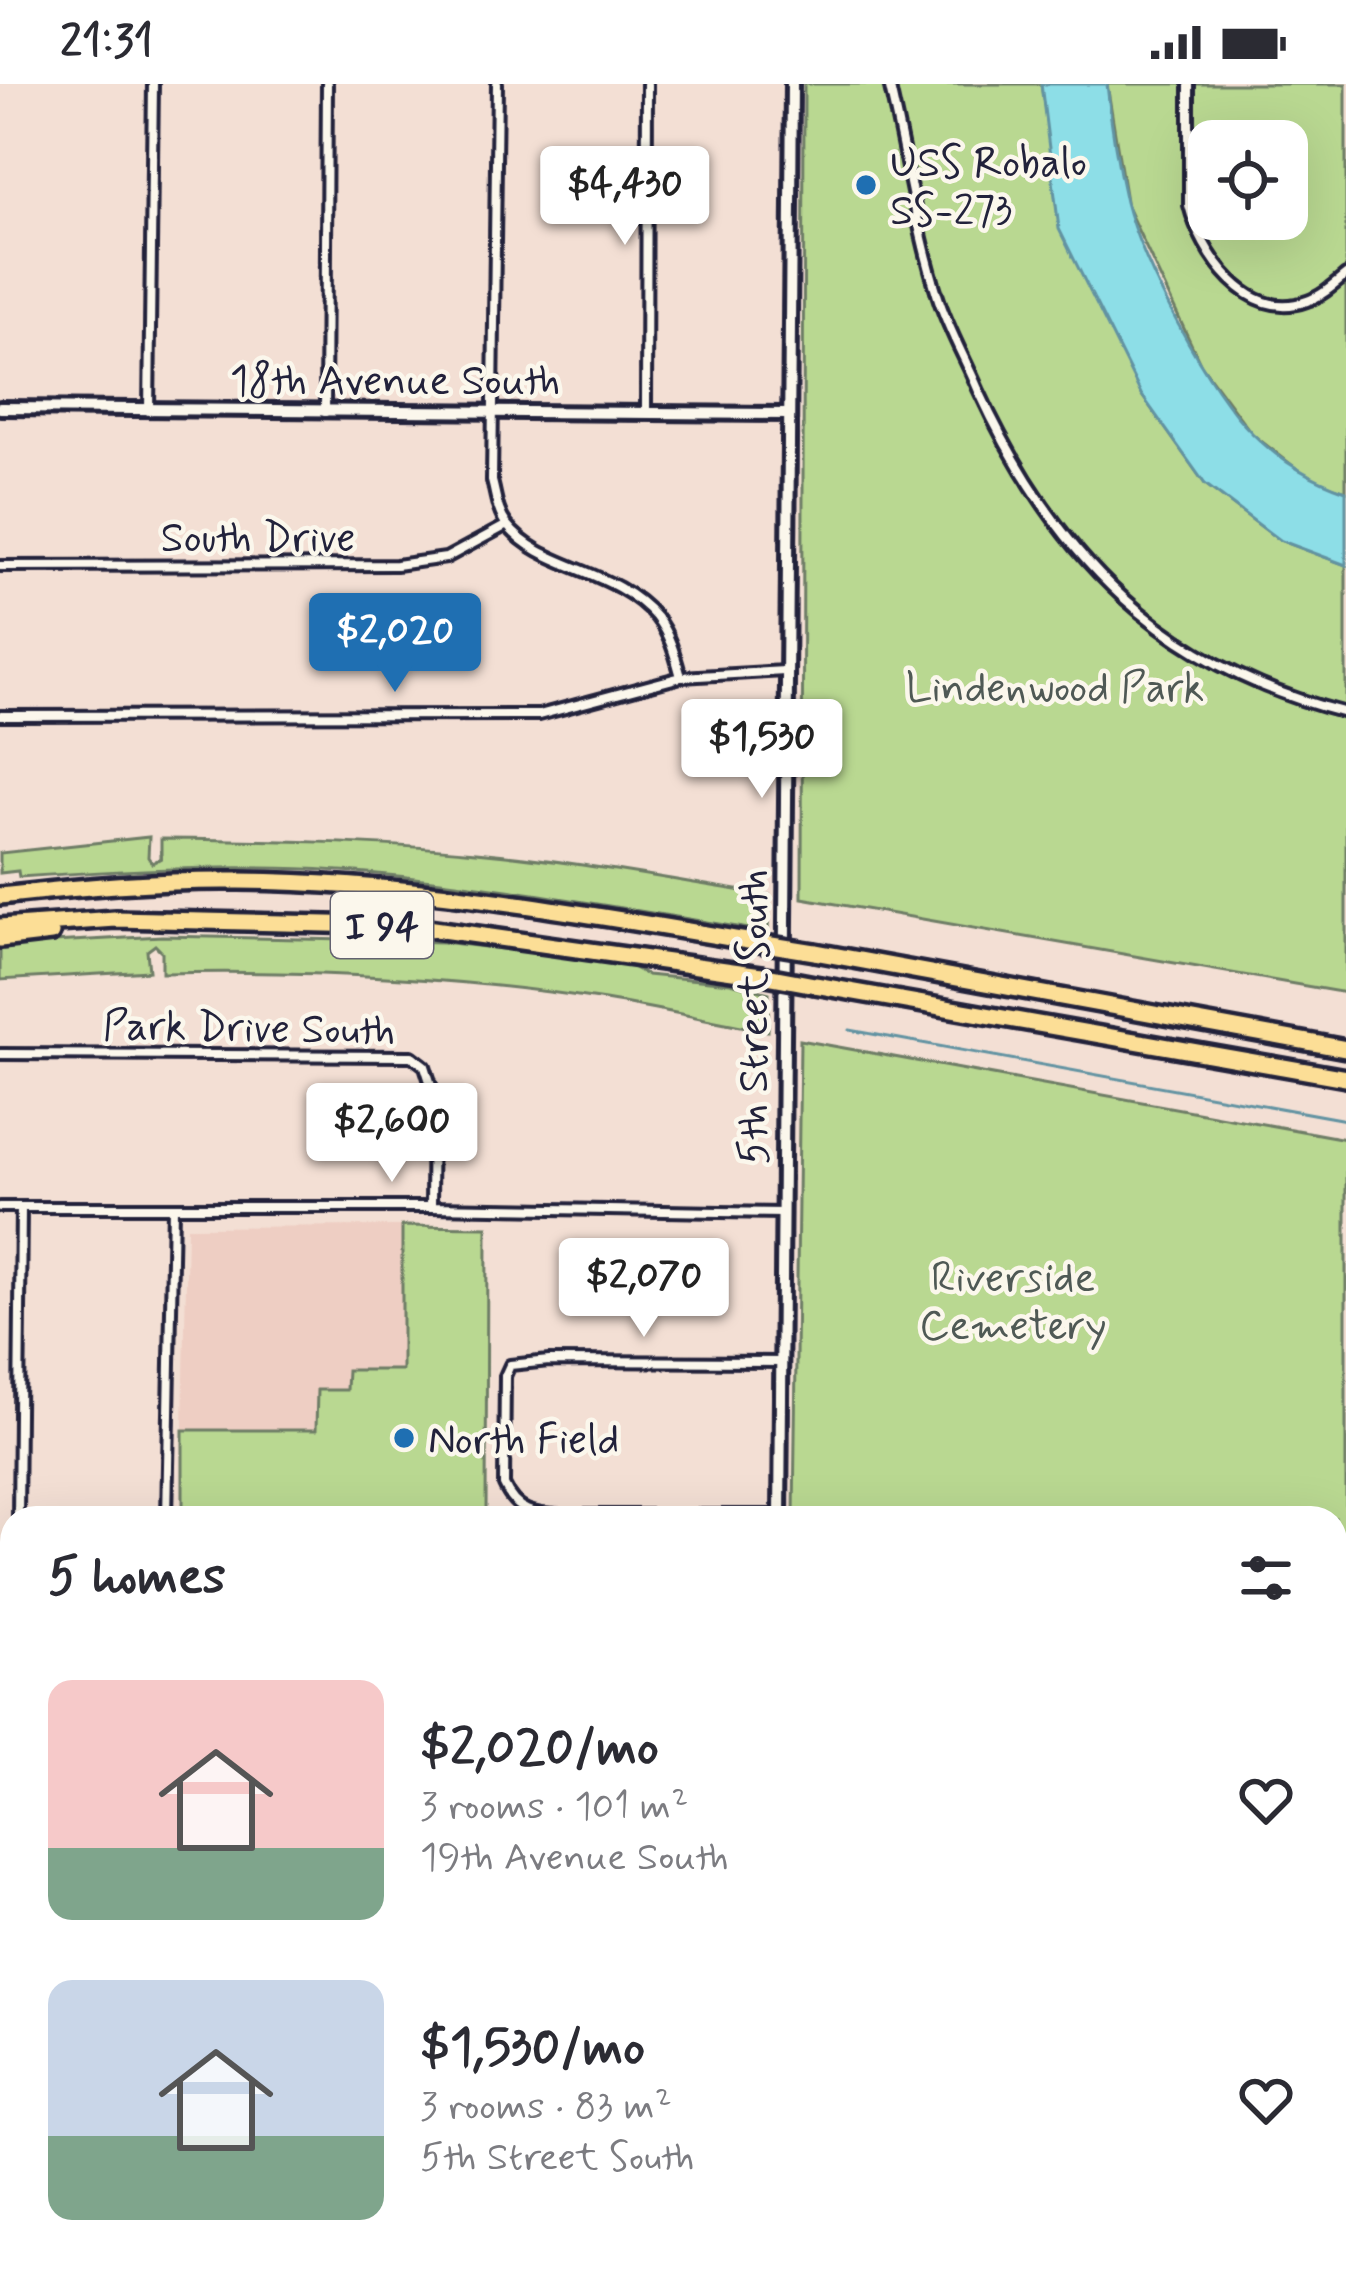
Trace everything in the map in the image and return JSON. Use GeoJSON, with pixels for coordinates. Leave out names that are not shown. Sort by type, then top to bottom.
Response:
{"type":"FeatureCollection","features":[{"type":"Feature","properties":{"kind":"highway","name":"I 94"},"geometry":{"type":"LineString","coordinates":[[0,893],[242,881],[410,890],[598,915],[1346,1049]]}},
{"type":"Feature","properties":{"kind":"highway","name":"I 94"},"geometry":{"type":"LineString","coordinates":[[0,927],[162,920],[413,926],[761,975],[1346,1078]]}},
{"type":"Feature","properties":{"kind":"highway"},"geometry":{"type":"LineString","coordinates":[[0,939],[162,920]]}},
{"type":"Feature","properties":{"kind":"street"},"geometry":{"type":"LineString","coordinates":[[149,411],[153,84]]}},
{"type":"Feature","properties":{"kind":"street"},"geometry":{"type":"LineString","coordinates":[[325,412],[327,84]]}},
{"type":"Feature","properties":{"kind":"street"},"geometry":{"type":"LineString","coordinates":[[497,84],[492,481],[507,525],[527,544],[612,580],[636,598],[669,636],[681,677]]}},
{"type":"Feature","properties":{"kind":"street"},"geometry":{"type":"LineString","coordinates":[[646,413],[647,84]]}},
{"type":"Feature","properties":{"kind":"street","name":"5th Street South"},"geometry":{"type":"LineString","coordinates":[[780,1506],[792,84]]}},
{"type":"Feature","properties":{"kind":"street"},"geometry":{"type":"LineString","coordinates":[[889,84],[940,302],[994,427],[1052,522],[1154,626],[1286,696],[1346,713]]}},
{"type":"Feature","properties":{"kind":"street"},"geometry":{"type":"LineString","coordinates":[[1189,84],[1189,206],[1208,252],[1234,284],[1267,304],[1286,305],[1306,302],[1346,275]]}},
{"type":"Feature","properties":{"kind":"street","name":"18th Avenue South"},"geometry":{"type":"LineString","coordinates":[[0,408],[789,414]]}},
{"type":"Feature","properties":{"kind":"street","name":"South Drive"},"geometry":{"type":"LineString","coordinates":[[0,566],[396,566],[446,558],[507,525]]}},
{"type":"Feature","properties":{"kind":"street"},"geometry":{"type":"LineString","coordinates":[[0,716],[539,715],[681,677],[785,671]]}},
{"type":"Feature","properties":{"kind":"street","name":"Park Drive South"},"geometry":{"type":"LineString","coordinates":[[0,1054],[412,1056],[425,1066],[432,1088],[431,1207]]}},
{"type":"Feature","properties":{"kind":"street"},"geometry":{"type":"LineString","coordinates":[[0,1207],[784,1213]]}},
{"type":"Feature","properties":{"kind":"street"},"geometry":{"type":"LineString","coordinates":[[18,1506],[21,1207]]}},
{"type":"Feature","properties":{"kind":"street"},"geometry":{"type":"LineString","coordinates":[[167,1506],[173,1207]]}},
{"type":"Feature","properties":{"kind":"street"},"geometry":{"type":"LineString","coordinates":[[519,1506],[505,1485],[505,1376],[514,1364],[781,1362]]}},
{"type":"Feature","properties":{"kind":"shaded area"},"geometry":{"type":"Polygon","coordinates":[[[402,1226],[402,1370],[347,1370],[347,1390],[317,1430],[183,1430],[187,1227],[402,1226]]]}},
{"type":"Feature","properties":{"kind":"green space","name":"Lindenwood Park"},"geometry":{"type":"Polygon","coordinates":[[[804,84],[1041,84],[1049,139],[1141,394],[1205,484],[1279,540],[1346,565],[1346,993],[802,898],[804,84]]]}},
{"type":"Feature","properties":{"kind":"green space"},"geometry":{"type":"Polygon","coordinates":[[[1107,84],[1346,84],[1346,491],[1310,479],[1252,434],[1201,365],[1127,207],[1107,84]]]}},
{"type":"Feature","properties":{"kind":"green space"},"geometry":{"type":"Polygon","coordinates":[[[149,837],[152,863],[161,858],[161,839],[397,846],[586,866],[769,895],[768,932],[483,887],[341,871],[203,868],[19,877],[18,871],[0,873],[0,853],[149,837]]]}},
{"type":"Feature","properties":{"kind":"green space"},"geometry":{"type":"Polygon","coordinates":[[[162,936],[443,942],[627,964],[647,975],[730,983],[769,993],[768,1031],[605,1000],[495,986],[328,974],[162,973],[162,952],[155,945],[147,951],[149,971],[0,980],[0,945],[162,936]]]}},
{"type":"Feature","properties":{"kind":"green space","name":"Riverside Cemetery"},"geometry":{"type":"Polygon","coordinates":[[[800,1040],[1346,1139],[1346,1506],[794,1506],[800,1040]]]}},
{"type":"Feature","properties":{"kind":"green space"},"geometry":{"type":"Polygon","coordinates":[[[402,1226],[487,1227],[486,1506],[183,1506],[183,1430],[316,1430],[317,1390],[346,1390],[347,1370],[402,1370],[402,1226]]]}},
{"type":"Feature","properties":{"kind":"water"},"geometry":{"type":"Polygon","coordinates":[[[1041,84],[1107,84],[1126,202],[1161,291],[1216,388],[1253,434],[1296,468],[1346,491],[1346,565],[1279,540],[1205,484],[1141,394],[1059,229],[1041,84]]]}},
{"type":"Feature","properties":{"kind":"waterway"},"geometry":{"type":"LineString","coordinates":[[850,1030],[1346,1120]]}},
{"type":"Feature","properties":{"kind":"place","name":"USS Robalo SS-273"},"geometry":{"type":"Point","coordinates":[866,185]}},
{"type":"Feature","properties":{"kind":"place","name":"North Field"},"geometry":{"type":"Point","coordinates":[404,1438]}}]}
